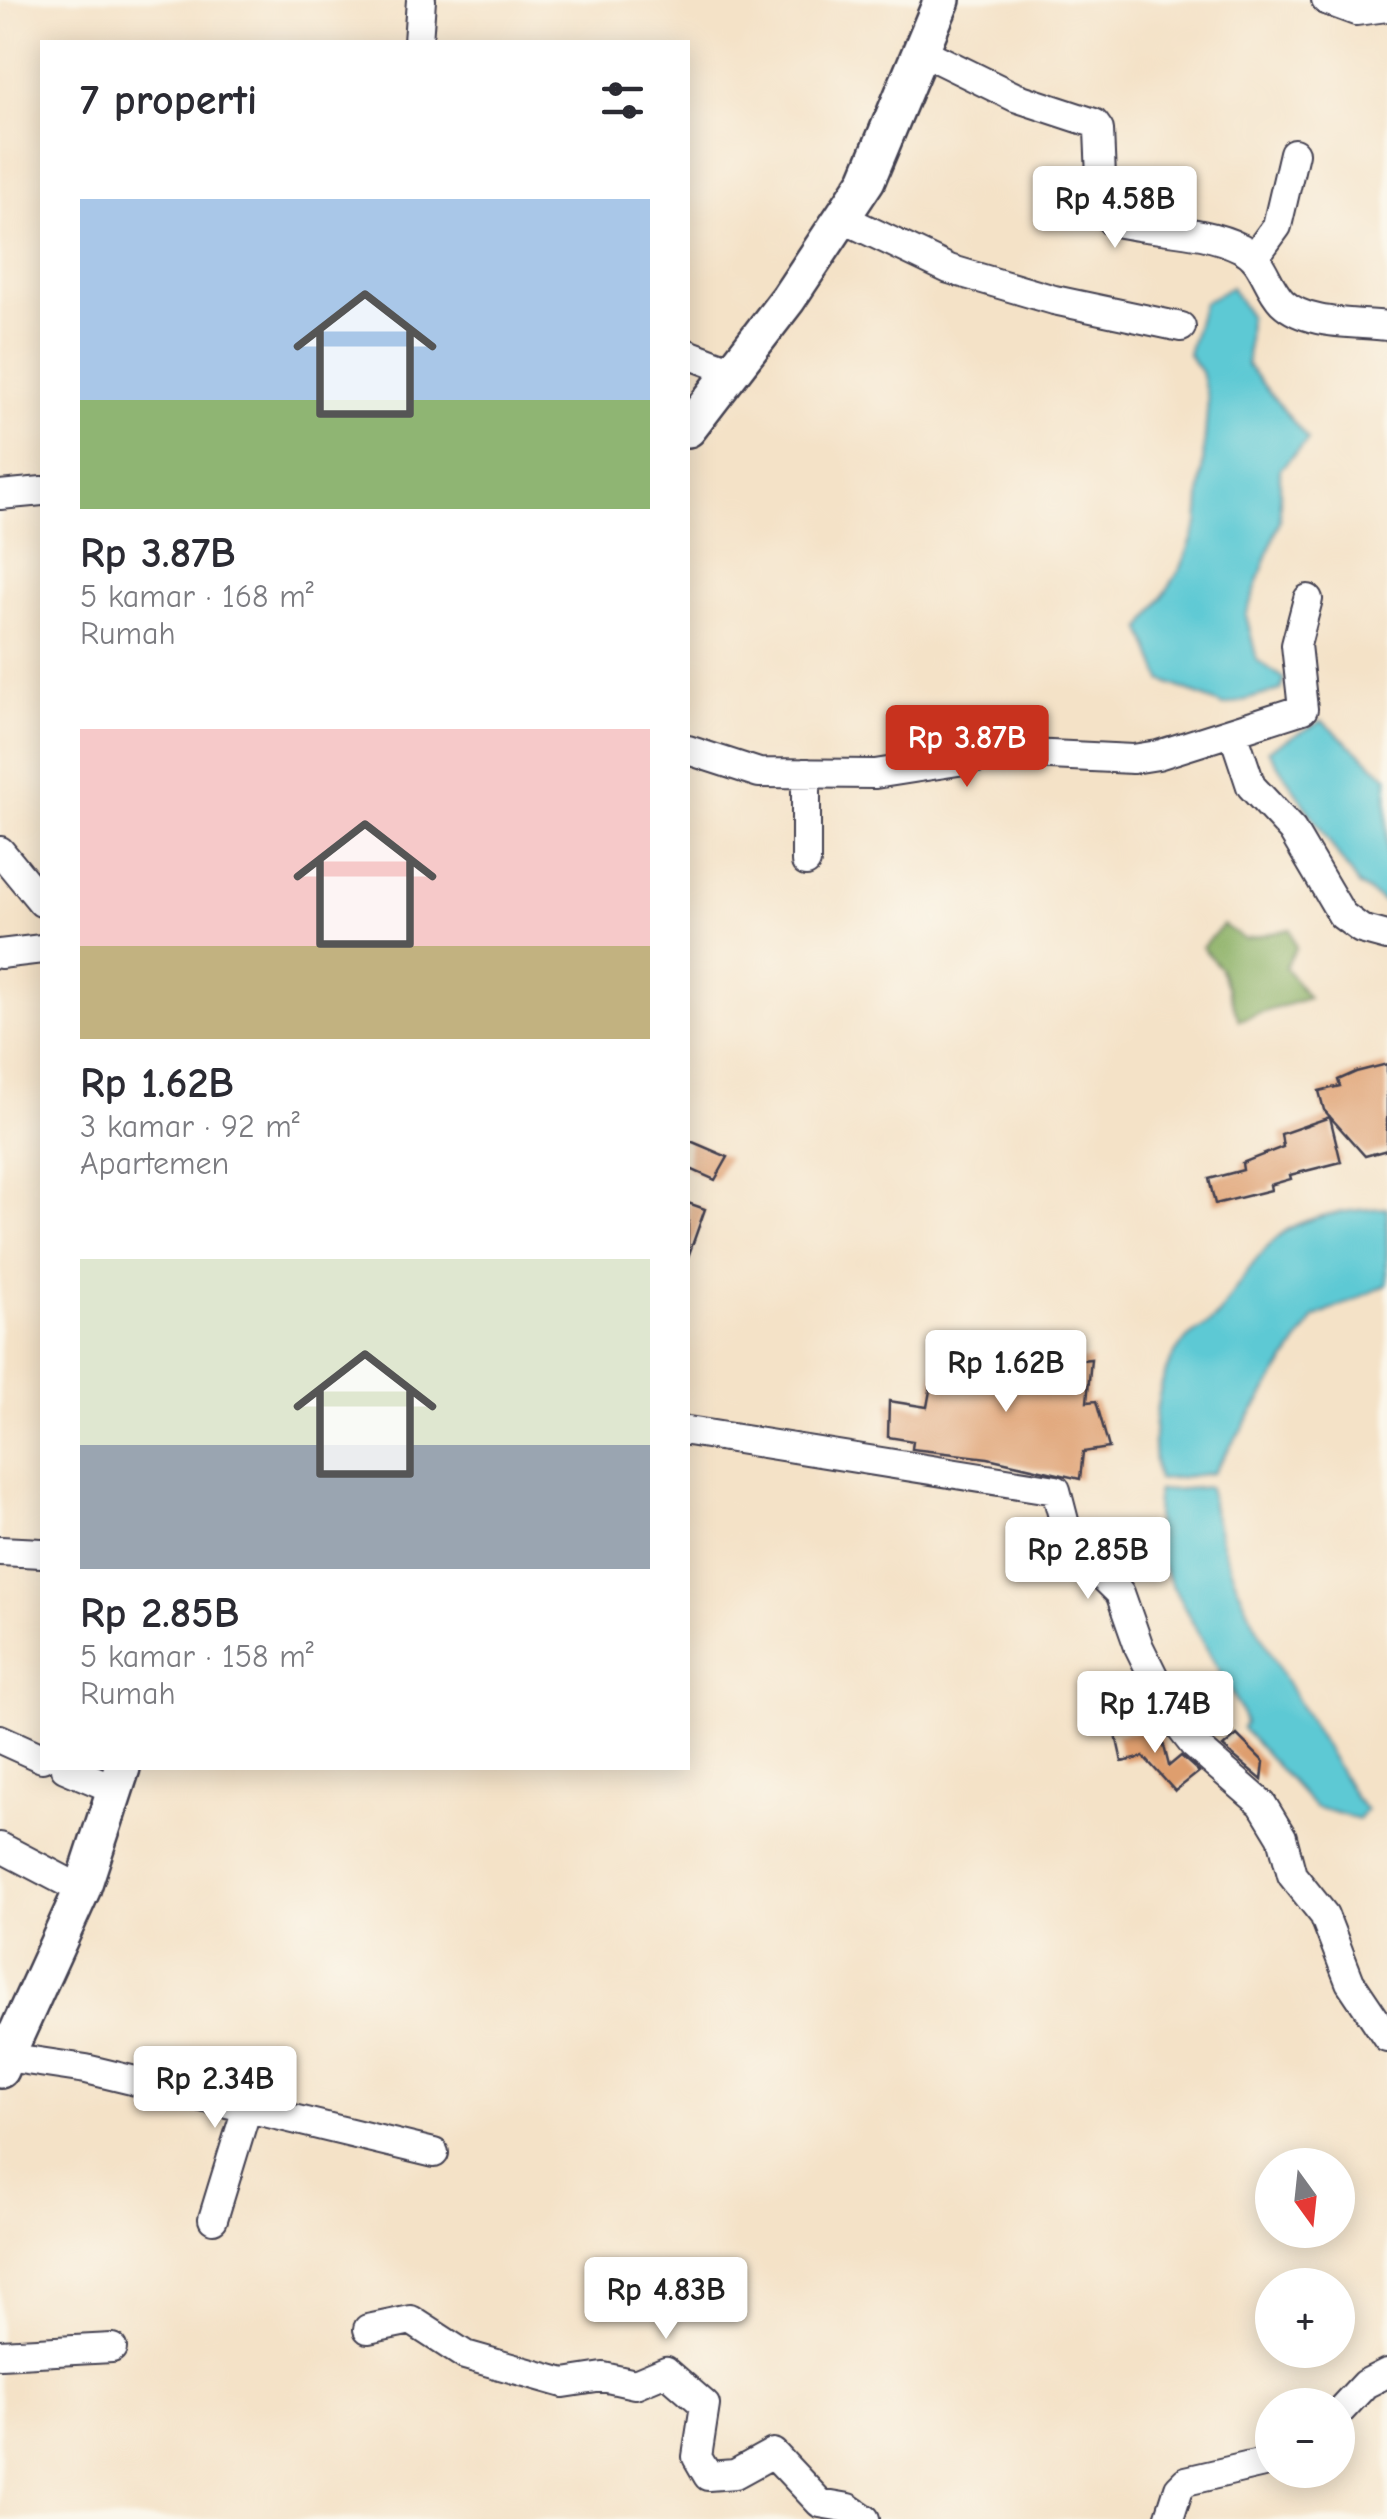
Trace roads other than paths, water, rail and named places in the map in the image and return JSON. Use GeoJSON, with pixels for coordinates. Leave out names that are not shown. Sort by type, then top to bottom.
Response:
{"type":"FeatureCollection","features":[{"type":"Feature","properties":{"kind":"main road"},"geometry":{"type":"LineString","coordinates":[[690,426],[867,180],[942,0]]}},
{"type":"Feature","properties":{"kind":"main road"},"geometry":{"type":"LineString","coordinates":[[3,2063],[82,1890],[119,1779]]}},
{"type":"Feature","properties":{"kind":"street"},"geometry":{"type":"LineString","coordinates":[[418,40],[421,0]]}},
{"type":"Feature","properties":{"kind":"street"},"geometry":{"type":"LineString","coordinates":[[1326,0],[1356,11],[1387,7]]}},
{"type":"Feature","properties":{"kind":"street"},"geometry":{"type":"LineString","coordinates":[[921,51],[1015,97],[1094,122],[1099,130],[1102,201],[1112,221],[1188,231],[1256,256],[1284,304],[1324,320],[1387,326]]}},
{"type":"Feature","properties":{"kind":"street"},"geometry":{"type":"LineString","coordinates":[[1256,256],[1277,226],[1294,153]]}},
{"type":"Feature","properties":{"kind":"street"},"geometry":{"type":"LineString","coordinates":[[842,218],[949,268],[1054,300],[1181,328]]}},
{"type":"Feature","properties":{"kind":"street"},"geometry":{"type":"LineString","coordinates":[[690,355],[733,370]]}},
{"type":"Feature","properties":{"kind":"street"},"geometry":{"type":"LineString","coordinates":[[0,495],[40,490]]}},
{"type":"Feature","properties":{"kind":"street"},"geometry":{"type":"LineString","coordinates":[[690,751],[737,770],[806,773],[907,772],[1009,754],[1134,759],[1298,712],[1304,701],[1296,645],[1308,600]]}},
{"type":"Feature","properties":{"kind":"street"},"geometry":{"type":"LineString","coordinates":[[1241,730],[1252,786],[1292,830],[1342,915],[1361,929],[1387,936]]}},
{"type":"Feature","properties":{"kind":"street"},"geometry":{"type":"LineString","coordinates":[[806,773],[806,862]]}},
{"type":"Feature","properties":{"kind":"street"},"geometry":{"type":"LineString","coordinates":[[0,852],[40,900]]}},
{"type":"Feature","properties":{"kind":"street"},"geometry":{"type":"LineString","coordinates":[[0,954],[40,948]]}},
{"type":"Feature","properties":{"kind":"street"},"geometry":{"type":"LineString","coordinates":[[690,1430],[1056,1490],[1070,1544],[1120,1593],[1139,1647],[1176,1722],[1194,1745],[1262,1804],[1282,1837],[1292,1874],[1324,1916],[1350,1982],[1387,2037]]}},
{"type":"Feature","properties":{"kind":"street"},"geometry":{"type":"LineString","coordinates":[[0,1551],[40,1553]]}},
{"type":"Feature","properties":{"kind":"street"},"geometry":{"type":"LineString","coordinates":[[0,1739],[40,1757]]}},
{"type":"Feature","properties":{"kind":"street"},"geometry":{"type":"LineString","coordinates":[[75,1770],[119,1779]]}},
{"type":"Feature","properties":{"kind":"street"},"geometry":{"type":"LineString","coordinates":[[0,1848],[82,1890]]}},
{"type":"Feature","properties":{"kind":"street"},"geometry":{"type":"LineString","coordinates":[[3,2063],[86,2069],[434,2153]]}},
{"type":"Feature","properties":{"kind":"street"},"geometry":{"type":"LineString","coordinates":[[214,2219],[247,2108]]}},
{"type":"Feature","properties":{"kind":"street"},"geometry":{"type":"LineString","coordinates":[[368,2329],[411,2320],[465,2354],[570,2384],[603,2377],[635,2384],[666,2371],[705,2405],[697,2456],[708,2476],[735,2474],[772,2453],[820,2503],[849,2508],[865,2519]]}},
{"type":"Feature","properties":{"kind":"street"},"geometry":{"type":"LineString","coordinates":[[0,2354],[112,2348]]}},
{"type":"Feature","properties":{"kind":"street"},"geometry":{"type":"LineString","coordinates":[[1355,2395],[1365,2384],[1387,2373]]}},
{"type":"Feature","properties":{"kind":"street"},"geometry":{"type":"LineString","coordinates":[[1170,2519],[1179,2488],[1186,2481],[1255,2465]]}},
{"type":"Feature","properties":{"kind":"water"},"geometry":{"type":"Polygon","coordinates":[[[1231,287],[1249,316],[1247,365],[1308,440],[1280,469],[1280,520],[1246,615],[1257,660],[1284,679],[1281,690],[1224,706],[1162,680],[1142,629],[1181,568],[1198,524],[1208,400],[1201,372],[1188,354],[1203,303],[1231,287]]]}},
{"type":"Feature","properties":{"kind":"water"},"geometry":{"type":"Polygon","coordinates":[[[1322,721],[1387,776],[1387,904],[1358,885],[1268,750],[1322,721]]]}},
{"type":"Feature","properties":{"kind":"water"},"geometry":{"type":"Polygon","coordinates":[[[1387,1208],[1387,1285],[1314,1318],[1213,1473],[1158,1480],[1154,1445],[1157,1406],[1167,1369],[1186,1340],[1218,1316],[1254,1263],[1285,1232],[1330,1214],[1387,1208]]]}},
{"type":"Feature","properties":{"kind":"water"},"geometry":{"type":"Polygon","coordinates":[[[1209,1487],[1217,1528],[1248,1608],[1289,1686],[1355,1798],[1366,1810],[1358,1819],[1314,1807],[1242,1728],[1245,1723],[1241,1711],[1155,1554],[1157,1491],[1209,1487]]]}}]}
